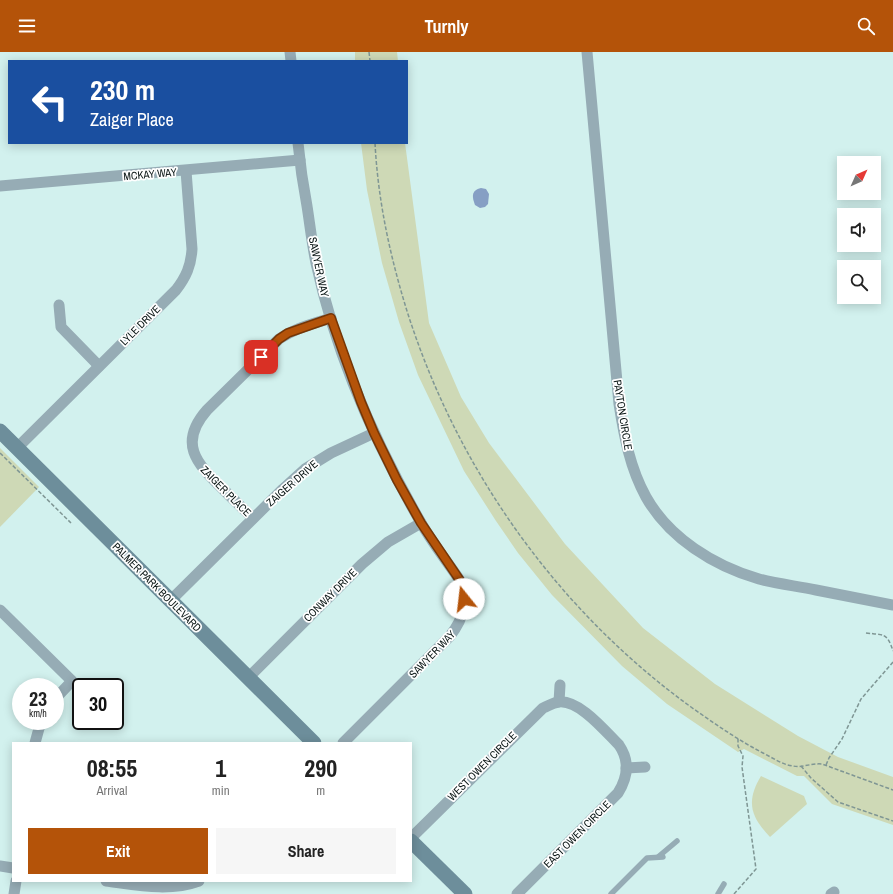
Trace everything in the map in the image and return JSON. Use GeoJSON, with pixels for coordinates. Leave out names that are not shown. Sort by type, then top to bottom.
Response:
{"type":"FeatureCollection","features":[{"type":"Feature","properties":{"kind":"main road","name":"PALMER PARK BOULEVARD"},"geometry":{"type":"LineString","coordinates":[[0,431],[313,742]]}},
{"type":"Feature","properties":{"kind":"main road"},"geometry":{"type":"LineString","coordinates":[[412,842],[465,894]]}},
{"type":"Feature","properties":{"kind":"street","name":"PAYTON CIRCLE"},"geometry":{"type":"LineString","coordinates":[[587,52],[619,404],[626,446],[646,496],[657,514],[669,528],[684,541],[703,554],[728,567],[759,579],[893,605]]}},
{"type":"Feature","properties":{"kind":"street","name":"SAWYER WAY"},"geometry":{"type":"LineString","coordinates":[[298,144],[316,262],[331,318],[352,378],[374,433],[397,480],[421,523],[459,579],[463,587],[464,599],[462,616],[458,625],[450,636],[344,742]]}},
{"type":"Feature","properties":{"kind":"street","name":"MCKAY WAY"},"geometry":{"type":"LineString","coordinates":[[0,186],[300,160]]}},
{"type":"Feature","properties":{"kind":"street","name":"LYLE DRIVE"},"geometry":{"type":"LineString","coordinates":[[17,448],[176,290],[189,270],[192,260],[192,249],[186,171]]}},
{"type":"Feature","properties":{"kind":"street"},"geometry":{"type":"LineString","coordinates":[[59,305],[61,327],[99,366]]}},
{"type":"Feature","properties":{"kind":"street","name":"ZAIGER PLACE"},"geometry":{"type":"LineString","coordinates":[[253,518],[204,471],[197,460],[192,439],[195,428],[199,419],[207,410],[279,339],[297,329],[331,318]]}},
{"type":"Feature","properties":{"kind":"street","name":"ZAIGER DRIVE"},"geometry":{"type":"LineString","coordinates":[[170,600],[305,469],[331,453],[374,433]]}},
{"type":"Feature","properties":{"kind":"street","name":"CONWAY DRIVE"},"geometry":{"type":"LineString","coordinates":[[248,678],[362,564],[388,542],[421,523]]}},
{"type":"Feature","properties":{"kind":"street"},"geometry":{"type":"LineString","coordinates":[[0,610],[72,681],[64,689]]}},
{"type":"Feature","properties":{"kind":"street"},"geometry":{"type":"LineString","coordinates":[[558,702],[560,685]]}},
{"type":"Feature","properties":{"kind":"street","name":"EAST OWEN CIRCLE"},"geometry":{"type":"LineString","coordinates":[[517,894],[618,793],[626,776],[623,751],[619,745],[600,726],[576,706],[558,702]]}},
{"type":"Feature","properties":{"kind":"street","name":"WEST OWEN CIRCLE"},"geometry":{"type":"LineString","coordinates":[[412,837],[536,714],[543,708],[558,702]]}},
{"type":"Feature","properties":{"kind":"street"},"geometry":{"type":"LineString","coordinates":[[35,742],[39,730]]}},
{"type":"Feature","properties":{"kind":"street"},"geometry":{"type":"LineString","coordinates":[[626,768],[645,767]]}},
{"type":"Feature","properties":{"kind":"street"},"geometry":{"type":"LineString","coordinates":[[0,866],[12,868]]}},
{"type":"Feature","properties":{"kind":"street"},"geometry":{"type":"LineString","coordinates":[[14,894],[16,882]]}},
{"type":"Feature","properties":{"kind":"street"},"geometry":{"type":"LineString","coordinates":[[111,882],[130,886],[170,887],[187,886],[197,882]]}},
{"type":"Feature","properties":{"kind":"lane"},"geometry":{"type":"LineString","coordinates":[[611,894],[647,858],[660,857],[677,840]]}},
{"type":"Feature","properties":{"kind":"lane"},"geometry":{"type":"LineString","coordinates":[[718,894],[724,884]]}},
{"type":"Feature","properties":{"kind":"path"},"geometry":{"type":"LineString","coordinates":[[375,144],[378,183],[388,242],[397,279],[412,328],[434,385],[459,439],[480,475],[535,556],[593,622],[630,658],[664,686],[738,739],[781,762],[792,766],[816,763],[826,765],[893,790]]}},
{"type":"Feature","properties":{"kind":"path"},"geometry":{"type":"LineString","coordinates":[[0,453],[71,523]]}},
{"type":"Feature","properties":{"kind":"path"},"geometry":{"type":"LineString","coordinates":[[866,632],[883,635],[889,639],[893,651]]}},
{"type":"Feature","properties":{"kind":"path"},"geometry":{"type":"LineString","coordinates":[[826,765],[862,699],[893,662]]}},
{"type":"Feature","properties":{"kind":"path"},"geometry":{"type":"LineString","coordinates":[[734,894],[756,869],[742,767],[743,756],[738,746],[738,739]]}},
{"type":"Feature","properties":{"kind":"path"},"geometry":{"type":"LineString","coordinates":[[801,766],[811,778],[838,802],[893,821]]}},
{"type":"Feature","properties":{"kind":"green space"},"geometry":{"type":"Polygon","coordinates":[[[355,52],[397,52],[398,60],[355,60],[355,52]]]}},
{"type":"Feature","properties":{"kind":"green space"},"geometry":{"type":"Polygon","coordinates":[[[361,144],[405,144],[429,323],[461,397],[489,443],[565,544],[643,628],[715,684],[798,736],[838,757],[893,777],[893,825],[832,804],[804,776],[797,776],[744,749],[738,752],[667,704],[622,666],[552,595],[518,553],[464,471],[418,375],[399,322],[382,263],[367,190],[361,144]]]}},
{"type":"Feature","properties":{"kind":"green space"},"geometry":{"type":"Polygon","coordinates":[[[0,448],[39,487],[0,527],[0,448]]]}},
{"type":"Feature","properties":{"kind":"green space"},"geometry":{"type":"Polygon","coordinates":[[[761,776],[804,796],[807,804],[770,837],[758,822],[752,808],[753,793],[761,776]]]}},
{"type":"Feature","properties":{"kind":"water"},"geometry":{"type":"Polygon","coordinates":[[[481,188],[486,189],[489,194],[488,204],[485,207],[480,208],[475,205],[473,194],[475,190],[481,188]]]}},
{"type":"Feature","properties":{"kind":"route"},"geometry":{"type":"LineString","coordinates":[[261,357],[279,339],[288,333],[331,318],[339,344],[374,433],[397,480],[421,523],[459,579],[463,587],[464,599]]}}]}
